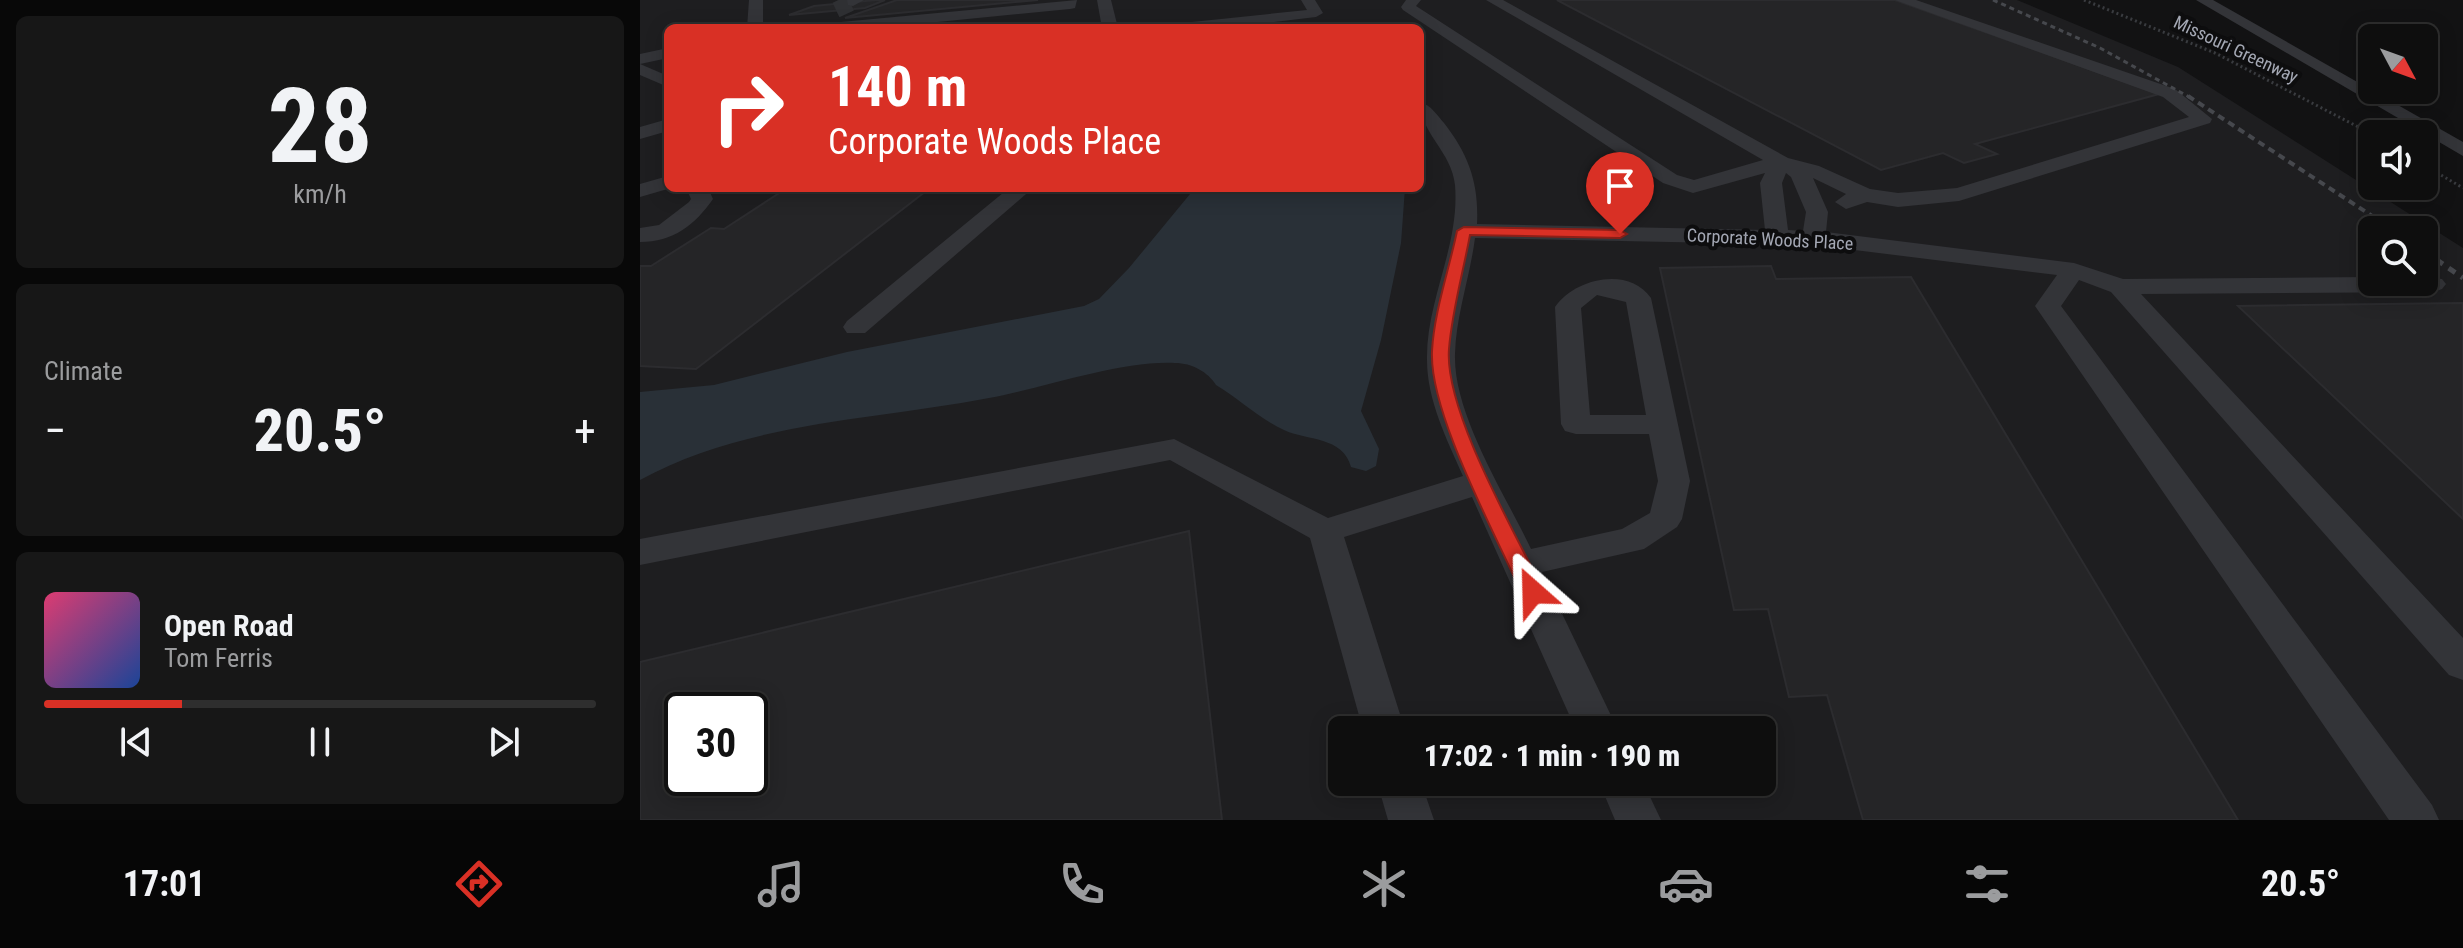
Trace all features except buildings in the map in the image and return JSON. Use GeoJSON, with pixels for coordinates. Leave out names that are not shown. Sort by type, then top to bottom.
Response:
{"type":"FeatureCollection","features":[{"type":"Feature","properties":{"kind":"street"},"geometry":{"type":"LineString","coordinates":[[755,24],[756,0]]}},
{"type":"Feature","properties":{"kind":"street"},"geometry":{"type":"LineString","coordinates":[[834,24],[1070,5],[1070,0]]}},
{"type":"Feature","properties":{"kind":"street"},"geometry":{"type":"LineString","coordinates":[[1104,0],[1109,24]]}},
{"type":"Feature","properties":{"kind":"street"},"geometry":{"type":"LineString","coordinates":[[1218,24],[1316,13],[1308,0]]}},
{"type":"Feature","properties":{"kind":"street"},"geometry":{"type":"LineString","coordinates":[[1414,0],[1408,7],[1670,179],[1693,187],[1780,162],[1812,170],[1865,195],[1909,200],[1959,194],[2203,119],[2169,93],[1902,0]]}},
{"type":"Feature","properties":{"kind":"street"},"geometry":{"type":"LineString","coordinates":[[1493,0],[1800,173],[1817,212],[1814,238]]}},
{"type":"Feature","properties":{"kind":"street"},"geometry":{"type":"LineString","coordinates":[[2203,0],[2463,150]]}},
{"type":"Feature","properties":{"kind":"street"},"geometry":{"type":"LineString","coordinates":[[823,24],[836,10]]}},
{"type":"Feature","properties":{"kind":"street"},"geometry":{"type":"LineString","coordinates":[[640,66],[664,55]]}},
{"type":"Feature","properties":{"kind":"street"},"geometry":{"type":"LineString","coordinates":[[640,66],[664,64]]}},
{"type":"Feature","properties":{"kind":"street"},"geometry":{"type":"LineString","coordinates":[[640,66],[664,80]]}},
{"type":"Feature","properties":{"kind":"street"},"geometry":{"type":"LineString","coordinates":[[1424,113],[1456,155],[1465,179],[1464,231],[1440,352],[1446,392],[1482,482],[1591,716]]}},
{"type":"Feature","properties":{"kind":"street"},"geometry":{"type":"LineString","coordinates":[[640,133],[664,126]]}},
{"type":"Feature","properties":{"kind":"street"},"geometry":{"type":"LineString","coordinates":[[1777,237],[1771,183],[1780,162]]}},
{"type":"Feature","properties":{"kind":"street"},"geometry":{"type":"LineString","coordinates":[[640,191],[664,183]]}},
{"type":"Feature","properties":{"kind":"street"},"geometry":{"type":"LineString","coordinates":[[640,235],[655,237],[684,220],[702,199],[699,192]]}},
{"type":"Feature","properties":{"kind":"street"},"geometry":{"type":"LineString","coordinates":[[856,327],[1017,192]]}},
{"type":"Feature","properties":{"kind":"street"},"geometry":{"type":"LineString","coordinates":[[1817,212],[1865,195]]}},
{"type":"Feature","properties":{"kind":"street","name":"Corporate Woods Place"},"geometry":{"type":"LineString","coordinates":[[1464,231],[1814,238],[2074,270],[2120,287]]}},
{"type":"Feature","properties":{"kind":"street"},"geometry":{"type":"LineString","coordinates":[[2074,270],[2048,306],[2416,820]]}},
{"type":"Feature","properties":{"kind":"street"},"geometry":{"type":"LineString","coordinates":[[2120,287],[2358,285]]}},
{"type":"Feature","properties":{"kind":"street"},"geometry":{"type":"LineString","coordinates":[[1520,564],[1632,540],[1665,519],[1674,481],[1663,425],[1638,298],[1620,288],[1598,286],[1577,293],[1568,307],[1576,424],[1663,425]]}},
{"type":"Feature","properties":{"kind":"street"},"geometry":{"type":"LineString","coordinates":[[2120,287],[2463,664]]}},
{"type":"Feature","properties":{"kind":"street"},"geometry":{"type":"LineString","coordinates":[[640,552],[1174,449],[1325,531],[1380,716]]}},
{"type":"Feature","properties":{"kind":"street"},"geometry":{"type":"LineString","coordinates":[[1325,531],[1482,482]]}},
{"type":"Feature","properties":{"kind":"street"},"geometry":{"type":"LineString","coordinates":[[1403,796],[1411,820]]}},
{"type":"Feature","properties":{"kind":"street"},"geometry":{"type":"LineString","coordinates":[[1627,796],[1638,820]]}},
{"type":"Feature","properties":{"kind":"path","name":"Missouri Greenway"},"geometry":{"type":"LineString","coordinates":[[2084,0],[2226,58],[2358,127]]}},
{"type":"Feature","properties":{"kind":"path"},"geometry":{"type":"LineString","coordinates":[[2438,173],[2463,188]]}},
{"type":"Feature","properties":{"kind":"shaded area"},"geometry":{"type":"Polygon","coordinates":[[[640,0],[2017,0],[2178,67],[2358,181],[2358,200],[2387,200],[2413,216],[2358,216],[2358,296],[2438,296],[2438,232],[2463,248],[2463,820],[640,820],[640,0]]]}},
{"type":"Feature","properties":{"kind":"shaded area"},"geometry":{"type":"Polygon","coordinates":[[[1192,192],[1405,192],[1401,243],[1381,340],[1361,411],[1379,449],[1376,466],[1366,471],[1351,467],[1340,450],[1275,425],[1216,385],[1199,369],[1181,363],[1154,363],[1107,370],[989,398],[766,434],[680,461],[640,480],[640,392],[714,385],[847,352],[1084,306],[1099,299],[1192,192]]]}},
{"type":"Feature","properties":{"kind":"tunnel"},"geometry":{"type":"LineString","coordinates":[[836,10],[853,2]]}},
{"type":"Feature","properties":{"kind":"railway"},"geometry":{"type":"LineString","coordinates":[[1993,0],[2100,48],[2191,98]]}},
{"type":"Feature","properties":{"kind":"railway"},"geometry":{"type":"LineString","coordinates":[[2188,96],[2372,216]]}},
{"type":"Feature","properties":{"kind":"railway"},"geometry":{"type":"LineString","coordinates":[[2438,261],[2463,278]]}},
{"type":"Feature","properties":{"kind":"route"},"geometry":{"type":"LineString","coordinates":[[1533,592],[1459,432],[1446,392],[1440,352],[1464,231],[1620,234]]}}]}
